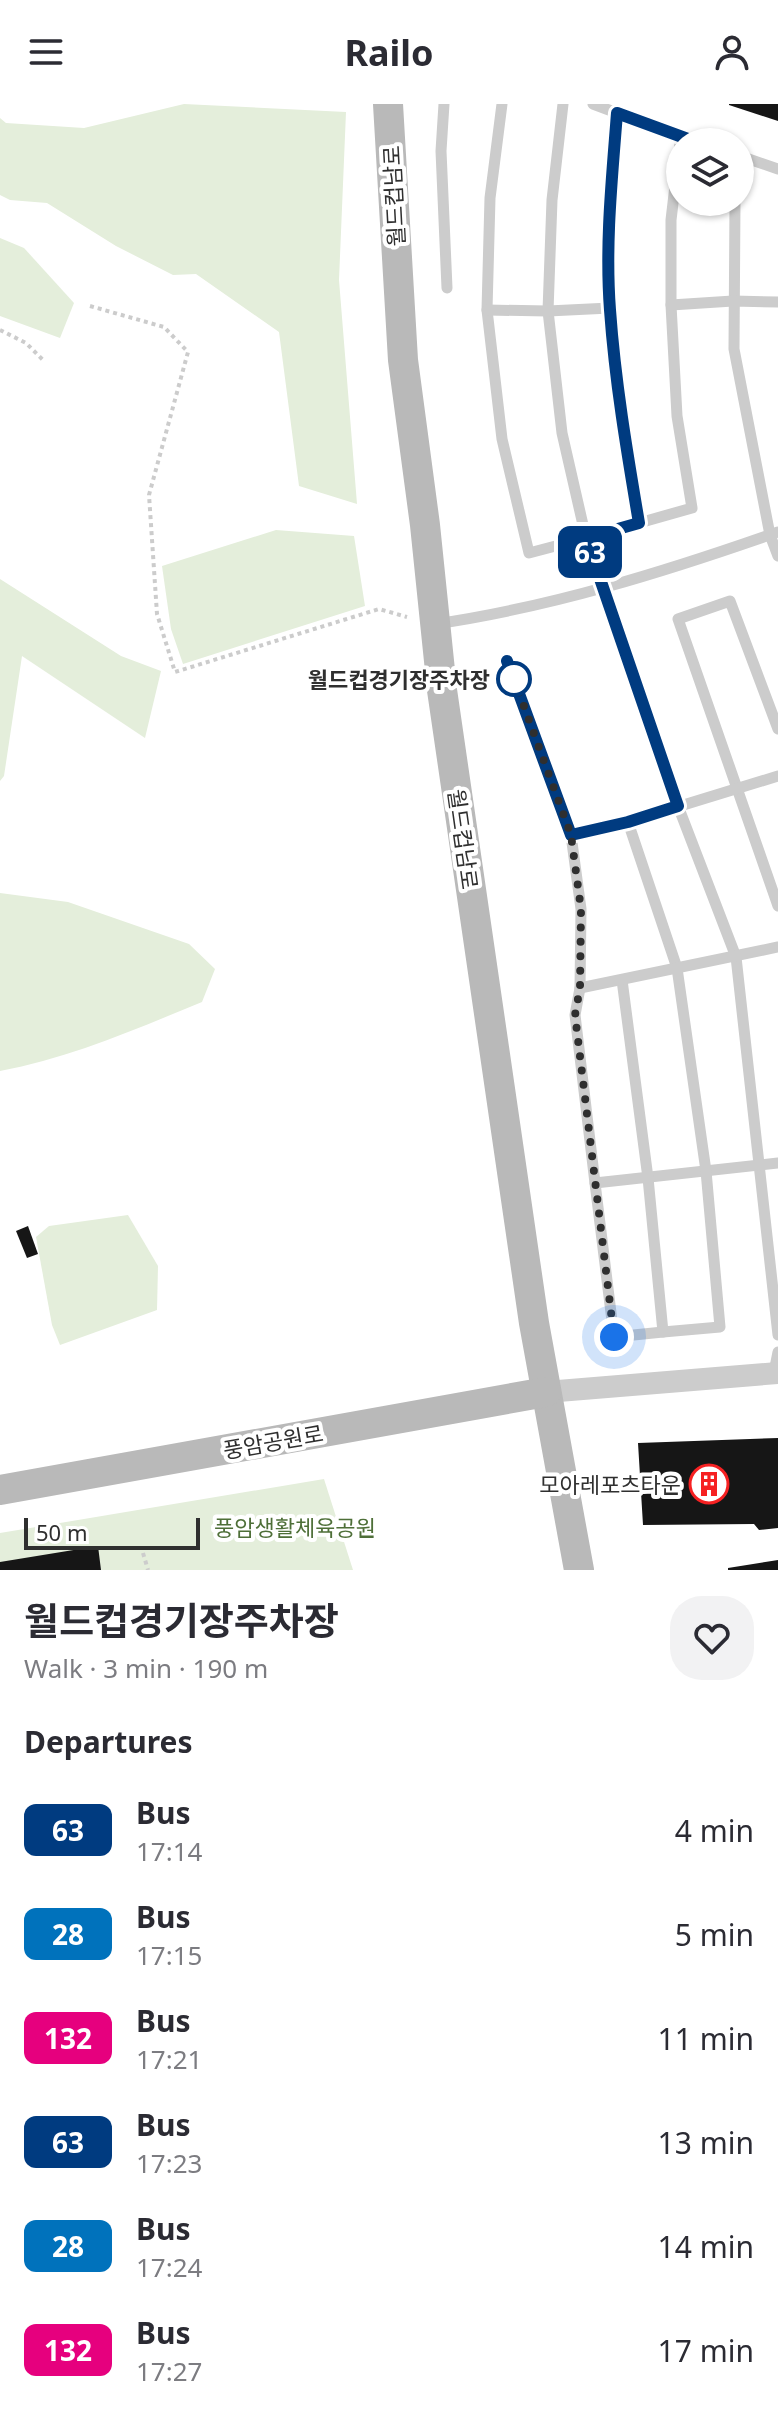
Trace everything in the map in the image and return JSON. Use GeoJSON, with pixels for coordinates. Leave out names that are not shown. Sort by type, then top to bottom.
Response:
{"type":"FeatureCollection","features":[{"type":"Feature","properties":{"kind":"street","name":"월드컵남로"},"geometry":{"type":"LineString","coordinates":[[388,104],[403,360],[435,624],[532,1307],[579,1570]]}},
{"type":"Feature","properties":{"kind":"street"},"geometry":{"type":"LineString","coordinates":[[546,1392],[777,1366]]}},
{"type":"Feature","properties":{"kind":"street","name":"풍암공원로"},"geometry":{"type":"LineString","coordinates":[[0,1490],[546,1392]]}},
{"type":"Feature","properties":{"kind":"lane"},"geometry":{"type":"LineString","coordinates":[[444,104],[441,151],[447,288]]}},
{"type":"Feature","properties":{"kind":"lane"},"geometry":{"type":"LineString","coordinates":[[502,104],[490,198],[487,310],[502,439],[529,553],[692,508],[677,416],[671,305],[671,216]]}},
{"type":"Feature","properties":{"kind":"lane"},"geometry":{"type":"LineString","coordinates":[[563,104],[552,200],[548,311],[562,433],[586,538],[602,587],[678,806],[736,957],[778,1335]]}},
{"type":"Feature","properties":{"kind":"lane"},"geometry":{"type":"LineString","coordinates":[[593,104],[666,135]]}},
{"type":"Feature","properties":{"kind":"lane"},"geometry":{"type":"LineString","coordinates":[[617,113],[610,206],[610,308],[622,426],[639,523]]}},
{"type":"Feature","properties":{"kind":"lane"},"geometry":{"type":"LineString","coordinates":[[754,161],[778,169]]}},
{"type":"Feature","properties":{"kind":"lane"},"geometry":{"type":"LineString","coordinates":[[735,216],[734,349],[778,556]]}},
{"type":"Feature","properties":{"kind":"lane"},"geometry":{"type":"LineString","coordinates":[[671,305],[778,302]]}},
{"type":"Feature","properties":{"kind":"lane"},"geometry":{"type":"LineString","coordinates":[[487,310],[610,308]]}},
{"type":"Feature","properties":{"kind":"lane"},"geometry":{"type":"LineString","coordinates":[[435,624],[495,615],[602,587],[774,534]]}},
{"type":"Feature","properties":{"kind":"lane"},"geometry":{"type":"LineString","coordinates":[[778,729],[730,601],[678,619],[778,906]]}},
{"type":"Feature","properties":{"kind":"lane"},"geometry":{"type":"LineString","coordinates":[[507,661],[571,835],[581,909],[580,988],[575,1015],[614,1337],[720,1327],[706,1171],[677,968],[628,822]]}},
{"type":"Feature","properties":{"kind":"lane"},"geometry":{"type":"LineString","coordinates":[[571,835],[628,822],[778,776]]}},
{"type":"Feature","properties":{"kind":"lane"},"geometry":{"type":"LineString","coordinates":[[580,988],[778,947]]}},
{"type":"Feature","properties":{"kind":"lane"},"geometry":{"type":"LineString","coordinates":[[622,980],[648,1178],[663,1332]]}},
{"type":"Feature","properties":{"kind":"lane"},"geometry":{"type":"LineString","coordinates":[[595,1183],[778,1163]]}},
{"type":"Feature","properties":{"kind":"path"},"geometry":{"type":"LineString","coordinates":[[90,306],[164,327],[188,352],[149,495],[157,614],[175,672],[379,609],[435,624]]}},
{"type":"Feature","properties":{"kind":"path"},"geometry":{"type":"LineString","coordinates":[[0,330],[26,343],[43,360]]}},
{"type":"Feature","properties":{"kind":"path"},"geometry":{"type":"LineString","coordinates":[[143,1553],[148,1570]]}},
{"type":"Feature","properties":{"kind":"green space"},"geometry":{"type":"Polygon","coordinates":[[[184,104],[346,112],[339,280],[357,504],[299,486],[279,332],[196,274],[173,275],[116,246],[47,203],[10,200],[0,195],[0,118],[6,123],[84,128],[184,104]]]}},
{"type":"Feature","properties":{"kind":"green space"},"geometry":{"type":"Polygon","coordinates":[[[0,238],[24,248],[74,303],[60,338],[0,316],[0,238]]]}},
{"type":"Feature","properties":{"kind":"green space"},"geometry":{"type":"Polygon","coordinates":[[[276,530],[354,536],[365,606],[183,664],[171,629],[162,566],[276,530]]]}},
{"type":"Feature","properties":{"kind":"green space"},"geometry":{"type":"Polygon","coordinates":[[[0,579],[121,656],[161,671],[145,738],[22,656],[4,776],[0,781],[0,579]]]}},
{"type":"Feature","properties":{"kind":"green space"},"geometry":{"type":"Polygon","coordinates":[[[0,893],[68,902],[189,944],[215,969],[202,1002],[77,1051],[0,1071],[0,893]]]}},
{"type":"Feature","properties":{"kind":"green space"},"geometry":{"type":"Polygon","coordinates":[[[128,1215],[158,1266],[157,1310],[60,1345],[52,1325],[36,1237],[49,1226],[128,1215]]]}},
{"type":"Feature","properties":{"kind":"green space","name":"풍암생활체육공원"},"geometry":{"type":"Polygon","coordinates":[[[324,1479],[353,1570],[0,1570],[0,1533],[324,1479]]]}},
{"type":"Feature","properties":{"kind":"building"},"geometry":{"type":"Polygon","coordinates":[[[778,104],[778,121],[729,105],[778,104]]]}},
{"type":"Feature","properties":{"kind":"building"},"geometry":{"type":"Polygon","coordinates":[[[28,1226],[38,1254],[27,1258],[16,1231],[28,1226]]]}},
{"type":"Feature","properties":{"kind":"building","name":"모아레포츠타운"},"geometry":{"type":"Polygon","coordinates":[[[778,1438],[778,1528],[759,1530],[754,1524],[643,1525],[638,1443],[778,1438]]]}},
{"type":"Feature","properties":{"kind":"building"},"geometry":{"type":"Polygon","coordinates":[[[98,1546],[101,1570],[0,1570],[0,1562],[98,1546]]]}},
{"type":"Feature","properties":{"kind":"building"},"geometry":{"type":"Polygon","coordinates":[[[778,1560],[778,1570],[728,1570],[728,1568],[778,1560]]]}},
{"type":"Feature","properties":{"kind":"bus line","name":"63"},"geometry":{"type":"LineString","coordinates":[[507,661],[571,835],[678,806],[586,538],[639,523],[622,426],[610,308],[610,206],[617,113],[666,131]]}},
{"type":"Feature","properties":{"kind":"place","name":"월드컵경기장주차장"},"geometry":{"type":"Point","coordinates":[514,679]}},
{"type":"Feature","properties":{"kind":"place","name":"모아레포츠타운"},"geometry":{"type":"Point","coordinates":[709,1484]}},
{"type":"Feature","properties":{"kind":"route"},"geometry":{"type":"LineString","coordinates":[[514,679],[571,835],[581,909],[580,988],[575,1015],[614,1337]]}}]}
